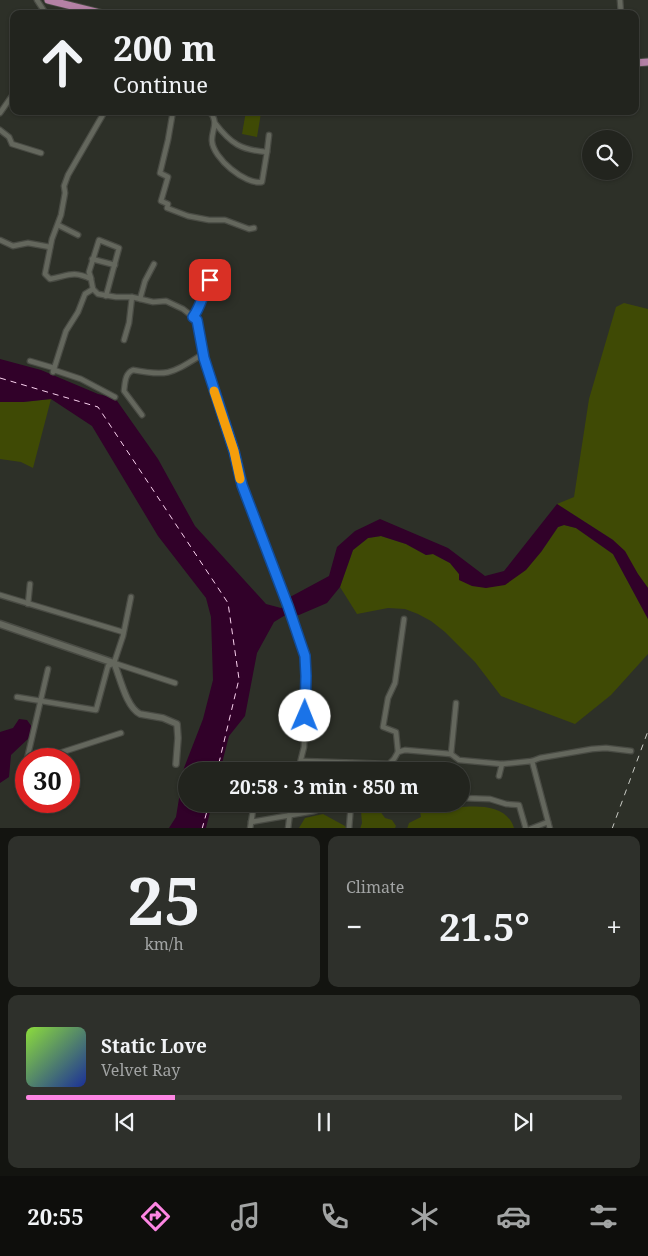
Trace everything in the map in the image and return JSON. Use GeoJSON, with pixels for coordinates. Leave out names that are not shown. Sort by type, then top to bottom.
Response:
{"type":"FeatureCollection","features":[{"type":"Feature","properties":{"kind":"main road"},"geometry":{"type":"LineString","coordinates":[[48,0],[88,10]]}},
{"type":"Feature","properties":{"kind":"main road"},"geometry":{"type":"LineString","coordinates":[[0,624],[114,663]]}},
{"type":"Feature","properties":{"kind":"street"},"geometry":{"type":"LineString","coordinates":[[0,113],[10,99]]}},
{"type":"Feature","properties":{"kind":"street"},"geometry":{"type":"LineString","coordinates":[[91,278],[72,274],[50,279],[45,274],[50,247],[58,225],[65,193],[64,186],[68,175],[103,115]]}},
{"type":"Feature","properties":{"kind":"street"},"geometry":{"type":"LineString","coordinates":[[172,115],[160,168],[160,173],[168,177],[161,201],[168,204],[167,208],[188,216],[209,220],[225,220],[249,229],[254,228]]}},
{"type":"Feature","properties":{"kind":"street"},"geometry":{"type":"LineString","coordinates":[[213,115],[215,123],[233,143],[244,149],[267,152]]}},
{"type":"Feature","properties":{"kind":"street"},"geometry":{"type":"LineString","coordinates":[[215,123],[212,141],[216,151],[232,171],[253,181],[262,182],[269,135]]}},
{"type":"Feature","properties":{"kind":"street"},"geometry":{"type":"LineString","coordinates":[[0,130],[9,137],[12,144],[41,153]]}},
{"type":"Feature","properties":{"kind":"street"},"geometry":{"type":"LineString","coordinates":[[214,132],[221,131]]}},
{"type":"Feature","properties":{"kind":"street"},"geometry":{"type":"LineString","coordinates":[[58,225],[78,234]]}},
{"type":"Feature","properties":{"kind":"street"},"geometry":{"type":"LineString","coordinates":[[0,240],[13,246],[28,243],[50,247]]}},
{"type":"Feature","properties":{"kind":"street"},"geometry":{"type":"LineString","coordinates":[[106,296],[119,248],[99,240],[88,272],[93,289],[98,294],[106,296],[132,297],[153,302],[166,301],[183,309],[197,320],[203,354],[234,451],[246,497],[289,608],[306,664],[302,761],[327,762]]}},
{"type":"Feature","properties":{"kind":"street"},"geometry":{"type":"LineString","coordinates":[[92,259],[115,265]]}},
{"type":"Feature","properties":{"kind":"street"},"geometry":{"type":"LineString","coordinates":[[140,299],[145,281],[154,264]]}},
{"type":"Feature","properties":{"kind":"street"},"geometry":{"type":"LineString","coordinates":[[193,317],[210,280]]}},
{"type":"Feature","properties":{"kind":"street"},"geometry":{"type":"LineString","coordinates":[[54,370],[66,331],[78,312],[85,294],[93,289]]}},
{"type":"Feature","properties":{"kind":"street"},"geometry":{"type":"LineString","coordinates":[[124,340],[129,323],[132,297]]}},
{"type":"Feature","properties":{"kind":"street"},"geometry":{"type":"LineString","coordinates":[[142,415],[124,391],[127,374],[130,371],[152,374],[174,372],[203,354]]}},
{"type":"Feature","properties":{"kind":"street"},"geometry":{"type":"LineString","coordinates":[[30,361],[81,379],[115,397]]}},
{"type":"Feature","properties":{"kind":"street"},"geometry":{"type":"LineString","coordinates":[[28,604],[30,584]]}},
{"type":"Feature","properties":{"kind":"street"},"geometry":{"type":"LineString","coordinates":[[0,595],[123,632]]}},
{"type":"Feature","properties":{"kind":"street"},"geometry":{"type":"LineString","coordinates":[[131,597],[114,663],[128,701],[135,712],[172,720],[177,724],[176,764]]}},
{"type":"Feature","properties":{"kind":"street"},"geometry":{"type":"LineString","coordinates":[[390,762],[398,752],[396,732],[383,727],[388,698],[395,683],[404,619]]}},
{"type":"Feature","properties":{"kind":"street"},"geometry":{"type":"LineString","coordinates":[[17,697],[96,710],[108,666],[114,663],[175,683]]}},
{"type":"Feature","properties":{"kind":"street"},"geometry":{"type":"LineString","coordinates":[[30,748],[48,669]]}},
{"type":"Feature","properties":{"kind":"street"},"geometry":{"type":"LineString","coordinates":[[451,754],[456,703]]}},
{"type":"Feature","properties":{"kind":"street"},"geometry":{"type":"LineString","coordinates":[[75,748],[121,733]]}},
{"type":"Feature","properties":{"kind":"street"},"geometry":{"type":"LineString","coordinates":[[398,752],[405,750],[451,754],[459,760],[502,764],[532,761],[592,749],[606,748],[631,751]]}},
{"type":"Feature","properties":{"kind":"street"},"geometry":{"type":"LineString","coordinates":[[532,761],[550,828]]}},
{"type":"Feature","properties":{"kind":"street"},"geometry":{"type":"LineString","coordinates":[[499,776],[502,764]]}},
{"type":"Feature","properties":{"kind":"street"},"geometry":{"type":"LineString","coordinates":[[470,798],[490,799],[506,804],[519,805],[528,828],[548,822]]}},
{"type":"Feature","properties":{"kind":"street"},"geometry":{"type":"LineString","coordinates":[[250,828],[253,812]]}},
{"type":"Feature","properties":{"kind":"street"},"geometry":{"type":"LineString","coordinates":[[288,828],[290,812]]}},
{"type":"Feature","properties":{"kind":"street"},"geometry":{"type":"LineString","coordinates":[[251,822],[308,812]]}},
{"type":"Feature","properties":{"kind":"street"},"geometry":{"type":"LineString","coordinates":[[349,828],[350,812]]}},
{"type":"Feature","properties":{"kind":"green space"},"geometry":{"type":"Polygon","coordinates":[[[245,115],[261,115],[257,137],[242,134],[245,115]]]}},
{"type":"Feature","properties":{"kind":"green space"},"geometry":{"type":"Polygon","coordinates":[[[624,303],[648,309],[648,588],[613,540],[557,504],[574,497],[589,399],[616,307],[624,303]]]}},
{"type":"Feature","properties":{"kind":"green space"},"geometry":{"type":"Polygon","coordinates":[[[51,399],[33,468],[21,462],[0,459],[0,402],[51,399]]]}},
{"type":"Feature","properties":{"kind":"green space"},"geometry":{"type":"Polygon","coordinates":[[[564,525],[576,528],[613,554],[648,619],[648,654],[611,695],[575,724],[501,696],[475,662],[431,621],[405,609],[388,608],[357,614],[340,587],[353,550],[368,538],[381,536],[406,544],[426,555],[433,554],[450,563],[459,574],[486,588],[541,552],[558,527],[564,525]]]}},
{"type":"Feature","properties":{"kind":"green space"},"geometry":{"type":"Polygon","coordinates":[[[470,806],[472,806],[493,809],[502,813],[509,819],[514,828],[407,828],[409,823],[421,817],[420,812],[470,812],[470,806]]]}},
{"type":"Feature","properties":{"kind":"green space"},"geometry":{"type":"Polygon","coordinates":[[[361,812],[381,812],[385,818],[392,820],[396,826],[395,828],[360,828],[361,812]]]}},
{"type":"Feature","properties":{"kind":"green space"},"geometry":{"type":"Polygon","coordinates":[[[323,814],[346,828],[299,828],[305,818],[323,814]]]}},
{"type":"Feature","properties":{"kind":"shaded area"},"geometry":{"type":"Polygon","coordinates":[[[0,359],[41,370],[98,394],[115,398],[158,459],[195,526],[266,604],[281,608],[290,605],[290,597],[329,576],[337,547],[355,531],[380,519],[448,548],[485,576],[504,571],[557,504],[613,540],[625,551],[648,588],[648,619],[613,554],[576,528],[564,525],[558,527],[526,570],[505,585],[486,588],[472,586],[459,580],[459,574],[450,563],[433,554],[426,555],[406,544],[381,536],[368,538],[353,550],[340,587],[327,603],[299,615],[294,616],[292,611],[274,622],[257,653],[245,716],[229,736],[222,762],[186,762],[203,719],[213,680],[211,617],[206,598],[158,536],[92,426],[51,399],[0,402],[0,359]]]}},
{"type":"Feature","properties":{"kind":"shaded area"},"geometry":{"type":"Polygon","coordinates":[[[19,719],[27,720],[32,727],[30,737],[18,748],[15,748],[15,751],[11,755],[9,777],[0,783],[0,732],[13,728],[19,719]]]}},
{"type":"Feature","properties":{"kind":"shaded area"},"geometry":{"type":"Polygon","coordinates":[[[178,805],[178,812],[210,812],[206,828],[169,828],[176,817],[178,805]]]}},
{"type":"Feature","properties":{"kind":"ferry route"},"geometry":{"type":"LineString","coordinates":[[0,378],[98,407],[228,603],[239,679],[219,762]]}},
{"type":"Feature","properties":{"kind":"ferry route"},"geometry":{"type":"LineString","coordinates":[[202,828],[207,812]]}},
{"type":"Feature","properties":{"kind":"railway"},"geometry":{"type":"LineString","coordinates":[[612,828],[648,731]]}},
{"type":"Feature","properties":{"kind":"slow traffic"},"geometry":{"type":"LineString","coordinates":[[214,391],[234,451],[240,479]]}},
{"type":"Feature","properties":{"kind":"route"},"geometry":{"type":"LineString","coordinates":[[210,280],[193,317],[197,320],[199,326],[204,358],[234,451],[235,462],[242,485],[305,656],[305,716]]}}]}
